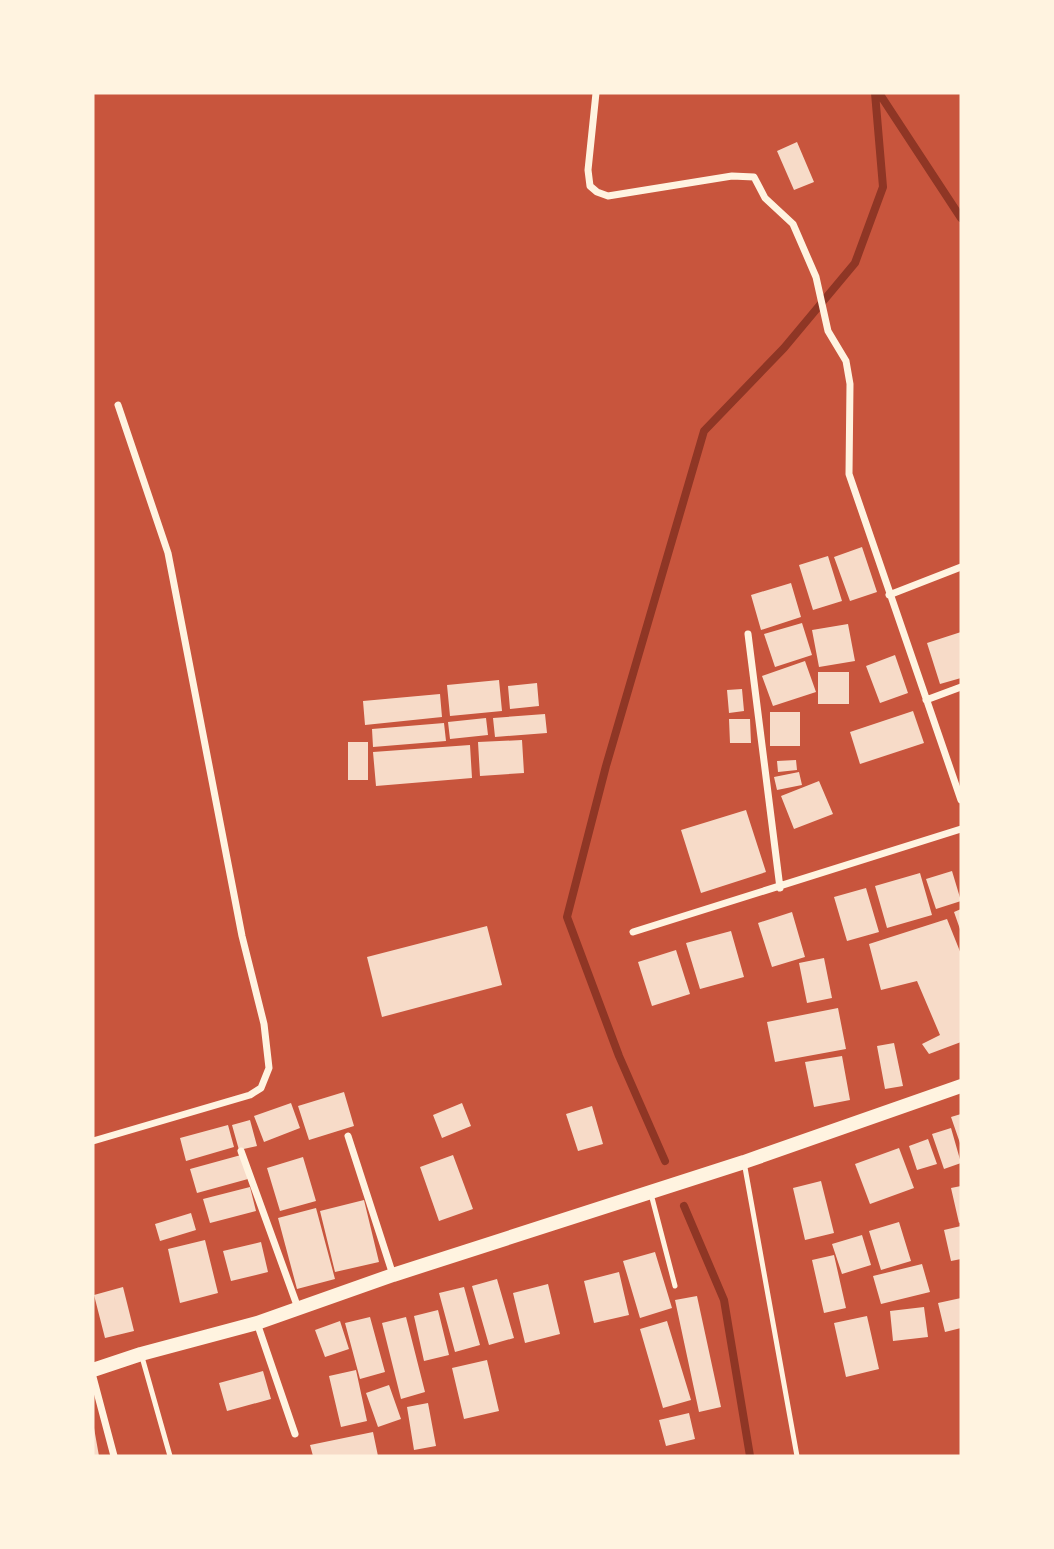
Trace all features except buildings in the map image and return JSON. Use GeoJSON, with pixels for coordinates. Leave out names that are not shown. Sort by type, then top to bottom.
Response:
{"type":"FeatureCollection","features":[{"type":"Feature","properties":{"kind":"main road"},"geometry":{"type":"LineString","coordinates":[[93,1370],[141,1354],[257,1323],[393,1275],[744,1162],[961,1086]]}},
{"type":"Feature","properties":{"kind":"street"},"geometry":{"type":"LineString","coordinates":[[596,93],[588,170],[590,186],[597,192],[608,195],[732,176],[754,177],[765,198],[793,224],[817,283],[828,331],[846,361],[850,384],[849,474],[961,800]]}},
{"type":"Feature","properties":{"kind":"street"},"geometry":{"type":"LineString","coordinates":[[93,1141],[250,1095],[261,1088],[269,1068],[264,1024],[242,936],[168,553],[118,405]]}},
{"type":"Feature","properties":{"kind":"street"},"geometry":{"type":"LineString","coordinates":[[889,595],[961,567]]}},
{"type":"Feature","properties":{"kind":"street"},"geometry":{"type":"LineString","coordinates":[[748,634],[780,888]]}},
{"type":"Feature","properties":{"kind":"street"},"geometry":{"type":"LineString","coordinates":[[926,699],[961,688]]}},
{"type":"Feature","properties":{"kind":"street"},"geometry":{"type":"LineString","coordinates":[[633,932],[961,829]]}},
{"type":"Feature","properties":{"kind":"street"},"geometry":{"type":"LineString","coordinates":[[348,1136],[393,1275]]}},
{"type":"Feature","properties":{"kind":"street"},"geometry":{"type":"LineString","coordinates":[[241,1151],[298,1309]]}},
{"type":"Feature","properties":{"kind":"street"},"geometry":{"type":"LineString","coordinates":[[257,1323],[295,1434]]}},
{"type":"Feature","properties":{"kind":"street"},"geometry":{"type":"LineString","coordinates":[[93,1377],[114,1456]]}},
{"type":"Feature","properties":{"kind":"lane"},"geometry":{"type":"LineString","coordinates":[[744,1162],[797,1456]]}},
{"type":"Feature","properties":{"kind":"lane"},"geometry":{"type":"LineString","coordinates":[[650,1191],[675,1286]]}},
{"type":"Feature","properties":{"kind":"lane"},"geometry":{"type":"LineString","coordinates":[[141,1354],[170,1456]]}},
{"type":"Feature","properties":{"kind":"waterway"},"geometry":{"type":"LineString","coordinates":[[665,1161],[619,1056],[567,917],[606,766],[704,431],[784,348],[855,263],[883,187],[875,93]]}},
{"type":"Feature","properties":{"kind":"waterway"},"geometry":{"type":"LineString","coordinates":[[879,93],[961,218]]}},
{"type":"Feature","properties":{"kind":"waterway"},"geometry":{"type":"LineString","coordinates":[[684,1206],[724,1300],[750,1456]]}}]}
